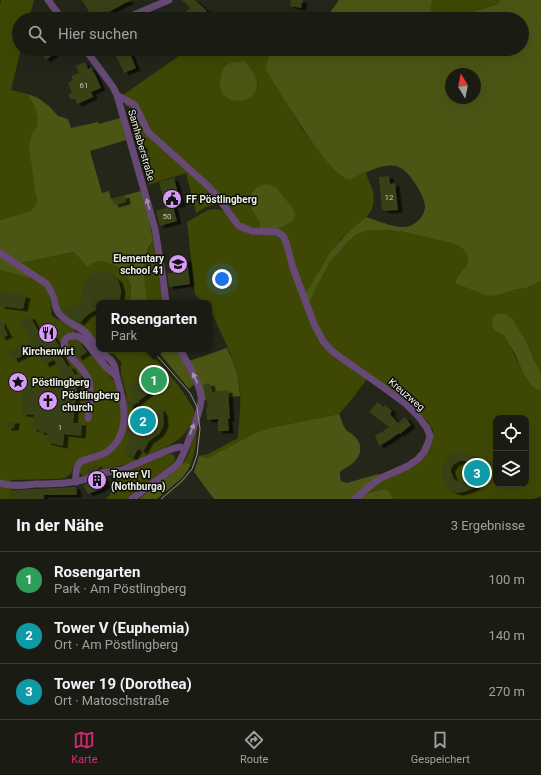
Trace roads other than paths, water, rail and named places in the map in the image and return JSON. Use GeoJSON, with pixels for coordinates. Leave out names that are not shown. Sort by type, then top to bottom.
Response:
{"type":"FeatureCollection","features":[{"type":"Feature","properties":{"kind":"street"},"geometry":{"type":"LineString","coordinates":[[48,0],[57,12]]}},
{"type":"Feature","properties":{"kind":"street"},"geometry":{"type":"LineString","coordinates":[[141,12],[169,0]]}},
{"type":"Feature","properties":{"kind":"street","name":"Samhaberstraße"},"geometry":{"type":"LineString","coordinates":[[90,56],[113,87],[117,95],[155,229],[166,300]]}},
{"type":"Feature","properties":{"kind":"street","name":"Kreuzweg"},"geometry":{"type":"LineString","coordinates":[[117,95],[135,105],[148,132],[208,186],[238,225],[252,231],[277,232],[283,236],[293,268],[314,324],[326,345],[406,404],[421,420],[429,432],[427,447],[418,459],[408,466],[381,478],[355,499]]}},
{"type":"Feature","properties":{"kind":"street"},"geometry":{"type":"LineString","coordinates":[[0,252],[47,284],[51,290],[58,313],[86,333],[96,345]]}},
{"type":"Feature","properties":{"kind":"street"},"geometry":{"type":"LineString","coordinates":[[88,418],[90,390],[89,381],[83,370],[65,348],[64,343],[66,338],[75,335],[79,336],[106,367],[116,376]]}},
{"type":"Feature","properties":{"kind":"street"},"geometry":{"type":"LineString","coordinates":[[76,482],[77,466],[80,461],[99,456],[108,450],[116,443],[123,427],[125,414],[124,405],[114,365],[109,358],[102,352]]}},
{"type":"Feature","properties":{"kind":"street"},"geometry":{"type":"LineString","coordinates":[[132,499],[177,465],[182,457],[196,420],[201,397],[196,382],[181,352]]}},
{"type":"Feature","properties":{"kind":"street"},"geometry":{"type":"LineString","coordinates":[[101,473],[122,470],[166,450],[180,447],[185,449]]}},
{"type":"Feature","properties":{"kind":"street"},"geometry":{"type":"LineString","coordinates":[[0,483],[10,485],[76,482],[89,478]]}},
{"type":"Feature","properties":{"kind":"tunnel"},"geometry":{"type":"LineString","coordinates":[[89,478],[101,473]]}},
{"type":"Feature","properties":{"kind":"tram line"},"geometry":{"type":"LineString","coordinates":[[154,352],[190,393],[197,407],[200,429],[197,455],[192,469],[182,481],[161,499]]}},
{"type":"Feature","properties":{"kind":"place","name":"FF Pöstlingberg"},"geometry":{"type":"Point","coordinates":[172,199]}},
{"type":"Feature","properties":{"kind":"place","name":"Elementary school 41"},"geometry":{"type":"Point","coordinates":[178,264]}},
{"type":"Feature","properties":{"kind":"place","name":"Kirchenwirt"},"geometry":{"type":"Point","coordinates":[48,333]}},
{"type":"Feature","properties":{"kind":"place","name":"Rosengarten"},"geometry":{"type":"Point","coordinates":[154,380]}},
{"type":"Feature","properties":{"kind":"place","name":"Pöstlingberg"},"geometry":{"type":"Point","coordinates":[18,382]}},
{"type":"Feature","properties":{"kind":"place","name":"Pöstlingberg church"},"geometry":{"type":"Point","coordinates":[48,401]}},
{"type":"Feature","properties":{"kind":"place","name":"Tower V (Euphemia)"},"geometry":{"type":"Point","coordinates":[143,421]}},
{"type":"Feature","properties":{"kind":"place","name":"Tower 19 (Dorothea)"},"geometry":{"type":"Point","coordinates":[477,473]}},
{"type":"Feature","properties":{"kind":"place","name":"Tower VI (Nothburga)"},"geometry":{"type":"Point","coordinates":[97,480]}}]}
